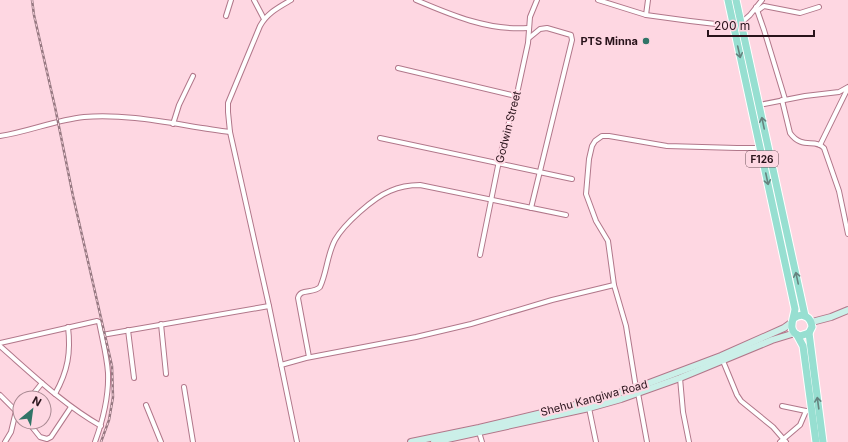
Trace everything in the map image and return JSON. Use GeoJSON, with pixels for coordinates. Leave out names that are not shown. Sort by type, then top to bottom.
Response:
{"type":"FeatureCollection","features":[{"type":"Feature","properties":{"kind":"main road","name":"F126"},"geometry":{"type":"LineString","coordinates":[[728,0],[795,309],[791,329],[796,334],[803,346],[810,411],[816,442]]}},
{"type":"Feature","properties":{"kind":"main road","name":"F126"},"geometry":{"type":"LineString","coordinates":[[736,0],[805,316]]}},
{"type":"Feature","properties":{"kind":"main road"},"geometry":{"type":"LineString","coordinates":[[773,207],[781,205]]}},
{"type":"Feature","properties":{"kind":"main road"},"geometry":{"type":"LineString","coordinates":[[812,322],[831,317],[848,310]]}},
{"type":"Feature","properties":{"kind":"main road"},"geometry":{"type":"LineString","coordinates":[[793,320],[798,316],[805,316],[812,322],[812,329],[809,333],[803,336],[796,334]]}},
{"type":"Feature","properties":{"kind":"main road","name":"Shehu Kangiwa Road"},"geometry":{"type":"LineString","coordinates":[[434,442],[590,408],[637,391],[721,356],[784,328],[793,320]]}},
{"type":"Feature","properties":{"kind":"main road"},"geometry":{"type":"LineString","coordinates":[[809,333],[823,442]]}},
{"type":"Feature","properties":{"kind":"main road","name":"Shehu Kangiwa Road"},"geometry":{"type":"LineString","coordinates":[[411,442],[637,391],[680,378],[772,340],[796,334]]}},
{"type":"Feature","properties":{"kind":"street"},"geometry":{"type":"LineString","coordinates":[[226,16],[231,0]]}},
{"type":"Feature","properties":{"kind":"street"},"geometry":{"type":"LineString","coordinates":[[254,0],[264,19]]}},
{"type":"Feature","properties":{"kind":"street"},"geometry":{"type":"LineString","coordinates":[[291,0],[279,6],[264,19],[260,26],[228,103],[228,112],[230,132],[269,306],[297,442]]}},
{"type":"Feature","properties":{"kind":"street"},"geometry":{"type":"LineString","coordinates":[[416,0],[468,20],[501,28],[528,28]]}},
{"type":"Feature","properties":{"kind":"street","name":"Godwin Street"},"geometry":{"type":"LineString","coordinates":[[480,255],[499,164],[529,38],[528,28],[530,17],[537,0]]}},
{"type":"Feature","properties":{"kind":"street"},"geometry":{"type":"LineString","coordinates":[[598,0],[646,15],[733,26]]}},
{"type":"Feature","properties":{"kind":"street"},"geometry":{"type":"LineString","coordinates":[[646,15],[648,0]]}},
{"type":"Feature","properties":{"kind":"street"},"geometry":{"type":"LineString","coordinates":[[762,0],[757,9],[783,100],[790,133],[805,144],[820,145],[824,148],[839,191],[848,234]]}},
{"type":"Feature","properties":{"kind":"street"},"geometry":{"type":"LineString","coordinates":[[741,23],[757,9],[764,6],[803,13],[819,7]]}},
{"type":"Feature","properties":{"kind":"street"},"geometry":{"type":"LineString","coordinates":[[529,38],[540,29],[547,28],[570,36],[572,40],[539,172],[532,208]]}},
{"type":"Feature","properties":{"kind":"street"},"geometry":{"type":"LineString","coordinates":[[398,68],[516,96]]}},
{"type":"Feature","properties":{"kind":"street"},"geometry":{"type":"LineString","coordinates":[[173,124],[179,105],[193,76]]}},
{"type":"Feature","properties":{"kind":"street"},"geometry":{"type":"LineString","coordinates":[[759,105],[839,92],[848,87]]}},
{"type":"Feature","properties":{"kind":"street"},"geometry":{"type":"LineString","coordinates":[[820,145],[848,87]]}},
{"type":"Feature","properties":{"kind":"street"},"geometry":{"type":"LineString","coordinates":[[0,136],[58,121],[104,116],[124,117],[230,132]]}},
{"type":"Feature","properties":{"kind":"street"},"geometry":{"type":"LineString","coordinates":[[647,442],[626,326],[614,285],[608,241],[596,221],[586,194],[589,159],[592,146],[595,140],[602,136],[609,136],[667,146],[760,148]]}},
{"type":"Feature","properties":{"kind":"street"},"geometry":{"type":"LineString","coordinates":[[380,138],[572,179]]}},
{"type":"Feature","properties":{"kind":"street"},"geometry":{"type":"LineString","coordinates":[[309,358],[298,298],[299,294],[301,292],[317,290],[320,287],[335,241],[350,221],[362,210],[389,191],[420,185],[566,215]]}},
{"type":"Feature","properties":{"kind":"street"},"geometry":{"type":"LineString","coordinates":[[281,365],[471,324],[539,304],[614,285]]}},
{"type":"Feature","properties":{"kind":"street"},"geometry":{"type":"LineString","coordinates":[[102,335],[269,306]]}},
{"type":"Feature","properties":{"kind":"street"},"geometry":{"type":"LineString","coordinates":[[0,343],[68,327],[97,321],[99,322],[108,372],[107,400],[101,426],[95,442]]}},
{"type":"Feature","properties":{"kind":"street"},"geometry":{"type":"LineString","coordinates":[[161,324],[166,374]]}},
{"type":"Feature","properties":{"kind":"street"},"geometry":{"type":"LineString","coordinates":[[55,394],[64,377],[69,355],[70,345],[68,327]]}},
{"type":"Feature","properties":{"kind":"street"},"geometry":{"type":"LineString","coordinates":[[128,330],[134,378]]}},
{"type":"Feature","properties":{"kind":"street"},"geometry":{"type":"LineString","coordinates":[[0,346],[71,407],[101,426]]}},
{"type":"Feature","properties":{"kind":"street"},"geometry":{"type":"LineString","coordinates":[[723,361],[741,401],[773,427],[783,441],[800,425],[810,411],[782,406]]}},
{"type":"Feature","properties":{"kind":"street"},"geometry":{"type":"LineString","coordinates":[[680,378],[683,412],[689,442]]}},
{"type":"Feature","properties":{"kind":"street"},"geometry":{"type":"LineString","coordinates":[[36,390],[42,383]]}},
{"type":"Feature","properties":{"kind":"street"},"geometry":{"type":"LineString","coordinates":[[184,387],[193,442]]}},
{"type":"Feature","properties":{"kind":"street"},"geometry":{"type":"LineString","coordinates":[[0,395],[12,405]]}},
{"type":"Feature","properties":{"kind":"street"},"geometry":{"type":"LineString","coordinates":[[146,405],[161,442]]}},
{"type":"Feature","properties":{"kind":"street"},"geometry":{"type":"LineString","coordinates":[[34,430],[40,437],[47,439],[51,437],[71,407]]}},
{"type":"Feature","properties":{"kind":"street"},"geometry":{"type":"LineString","coordinates":[[590,408],[596,442]]}},
{"type":"Feature","properties":{"kind":"street"},"geometry":{"type":"LineString","coordinates":[[5,442],[12,427]]}},
{"type":"Feature","properties":{"kind":"street"},"geometry":{"type":"LineString","coordinates":[[480,432],[482,442]]}},
{"type":"Feature","properties":{"kind":"railway"},"geometry":{"type":"LineString","coordinates":[[32,0],[73,196],[112,366],[113,397],[109,420],[101,442]]}},
{"type":"Feature","properties":{"kind":"place","name":"PTS Minna"},"geometry":{"type":"Point","coordinates":[646,41]}}]}
